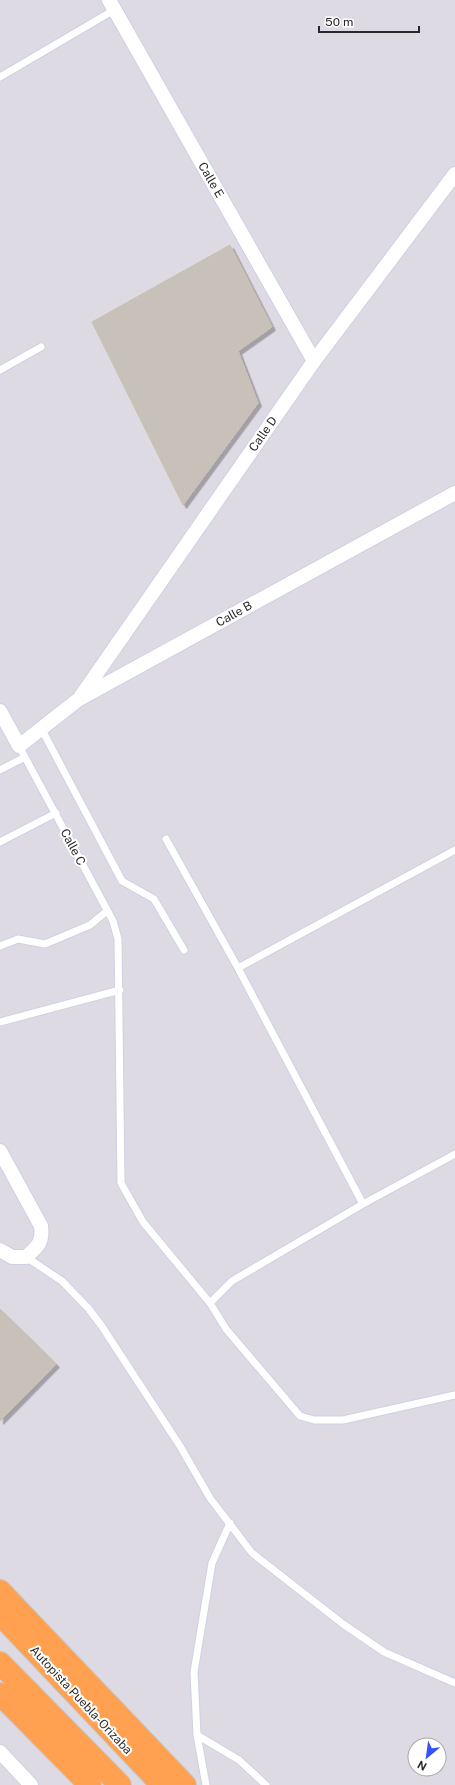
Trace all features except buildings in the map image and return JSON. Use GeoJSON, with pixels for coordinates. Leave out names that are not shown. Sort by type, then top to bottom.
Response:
{"type":"FeatureCollection","features":[{"type":"Feature","properties":{"kind":"highway"},"geometry":{"type":"LineString","coordinates":[[0,1591],[184,1785]]}},
{"type":"Feature","properties":{"kind":"highway","name":"Autopista Puebla-Orizaba"},"geometry":{"type":"LineString","coordinates":[[0,1614],[162,1785]]}},
{"type":"Feature","properties":{"kind":"highway"},"geometry":{"type":"LineString","coordinates":[[0,1633],[148,1785]]}},
{"type":"Feature","properties":{"kind":"highway"},"geometry":{"type":"LineString","coordinates":[[0,1663],[120,1785]]}},
{"type":"Feature","properties":{"kind":"highway"},"geometry":{"type":"LineString","coordinates":[[0,1694],[90,1785]]}},
{"type":"Feature","properties":{"kind":"street","name":"Calle E"},"geometry":{"type":"LineString","coordinates":[[112,5],[314,360]]}},
{"type":"Feature","properties":{"kind":"street","name":"Calle D"},"geometry":{"type":"LineString","coordinates":[[79,699],[314,360],[455,174]]}},
{"type":"Feature","properties":{"kind":"street","name":"Calle B"},"geometry":{"type":"LineString","coordinates":[[22,751],[41,728],[79,699],[455,493]]}},
{"type":"Feature","properties":{"kind":"street","name":"Calle C"},"geometry":{"type":"LineString","coordinates":[[0,711],[22,751]]}},
{"type":"Feature","properties":{"kind":"street"},"geometry":{"type":"LineString","coordinates":[[0,1151],[41,1226],[42,1238],[26,1257],[12,1257],[0,1250]]}},
{"type":"Feature","properties":{"kind":"street"},"geometry":{"type":"LineString","coordinates":[[0,1752],[32,1785]]}},
{"type":"Feature","properties":{"kind":"lane"},"geometry":{"type":"LineString","coordinates":[[0,77],[112,5]]}},
{"type":"Feature","properties":{"kind":"lane"},"geometry":{"type":"LineString","coordinates":[[0,370],[41,347]]}},
{"type":"Feature","properties":{"kind":"lane"},"geometry":{"type":"LineString","coordinates":[[41,728],[122,881],[154,899],[184,950]]}},
{"type":"Feature","properties":{"kind":"lane"},"geometry":{"type":"LineString","coordinates":[[0,770],[22,751]]}},
{"type":"Feature","properties":{"kind":"lane","name":"Calle C"},"geometry":{"type":"LineString","coordinates":[[22,751],[108,912],[118,939],[120,990],[121,1183],[143,1222],[210,1303],[226,1329],[300,1416],[314,1420],[343,1420],[455,1395]]}},
{"type":"Feature","properties":{"kind":"lane"},"geometry":{"type":"LineString","coordinates":[[0,842],[56,813]]}},
{"type":"Feature","properties":{"kind":"lane"},"geometry":{"type":"LineString","coordinates":[[166,839],[238,968],[363,1204]]}},
{"type":"Feature","properties":{"kind":"lane"},"geometry":{"type":"LineString","coordinates":[[238,968],[455,850]]}},
{"type":"Feature","properties":{"kind":"lane"},"geometry":{"type":"LineString","coordinates":[[0,946],[18,939],[45,944],[90,925],[108,912]]}},
{"type":"Feature","properties":{"kind":"lane"},"geometry":{"type":"LineString","coordinates":[[0,1022],[120,990]]}},
{"type":"Feature","properties":{"kind":"lane"},"geometry":{"type":"LineString","coordinates":[[210,1303],[232,1281],[363,1204],[455,1154]]}},
{"type":"Feature","properties":{"kind":"lane"},"geometry":{"type":"LineString","coordinates":[[26,1257],[62,1281],[97,1319],[180,1446],[210,1498],[252,1553],[343,1624],[384,1652],[455,1683]]}},
{"type":"Feature","properties":{"kind":"lane"},"geometry":{"type":"LineString","coordinates":[[206,1785],[196,1735],[194,1672],[212,1563],[230,1524]]}},
{"type":"Feature","properties":{"kind":"lane"},"geometry":{"type":"LineString","coordinates":[[196,1735],[239,1760],[266,1785]]}},
{"type":"Feature","properties":{"kind":"shaded area"},"geometry":{"type":"Polygon","coordinates":[[[0,0],[455,0],[455,1785],[0,1785],[0,0]]]}}]}
